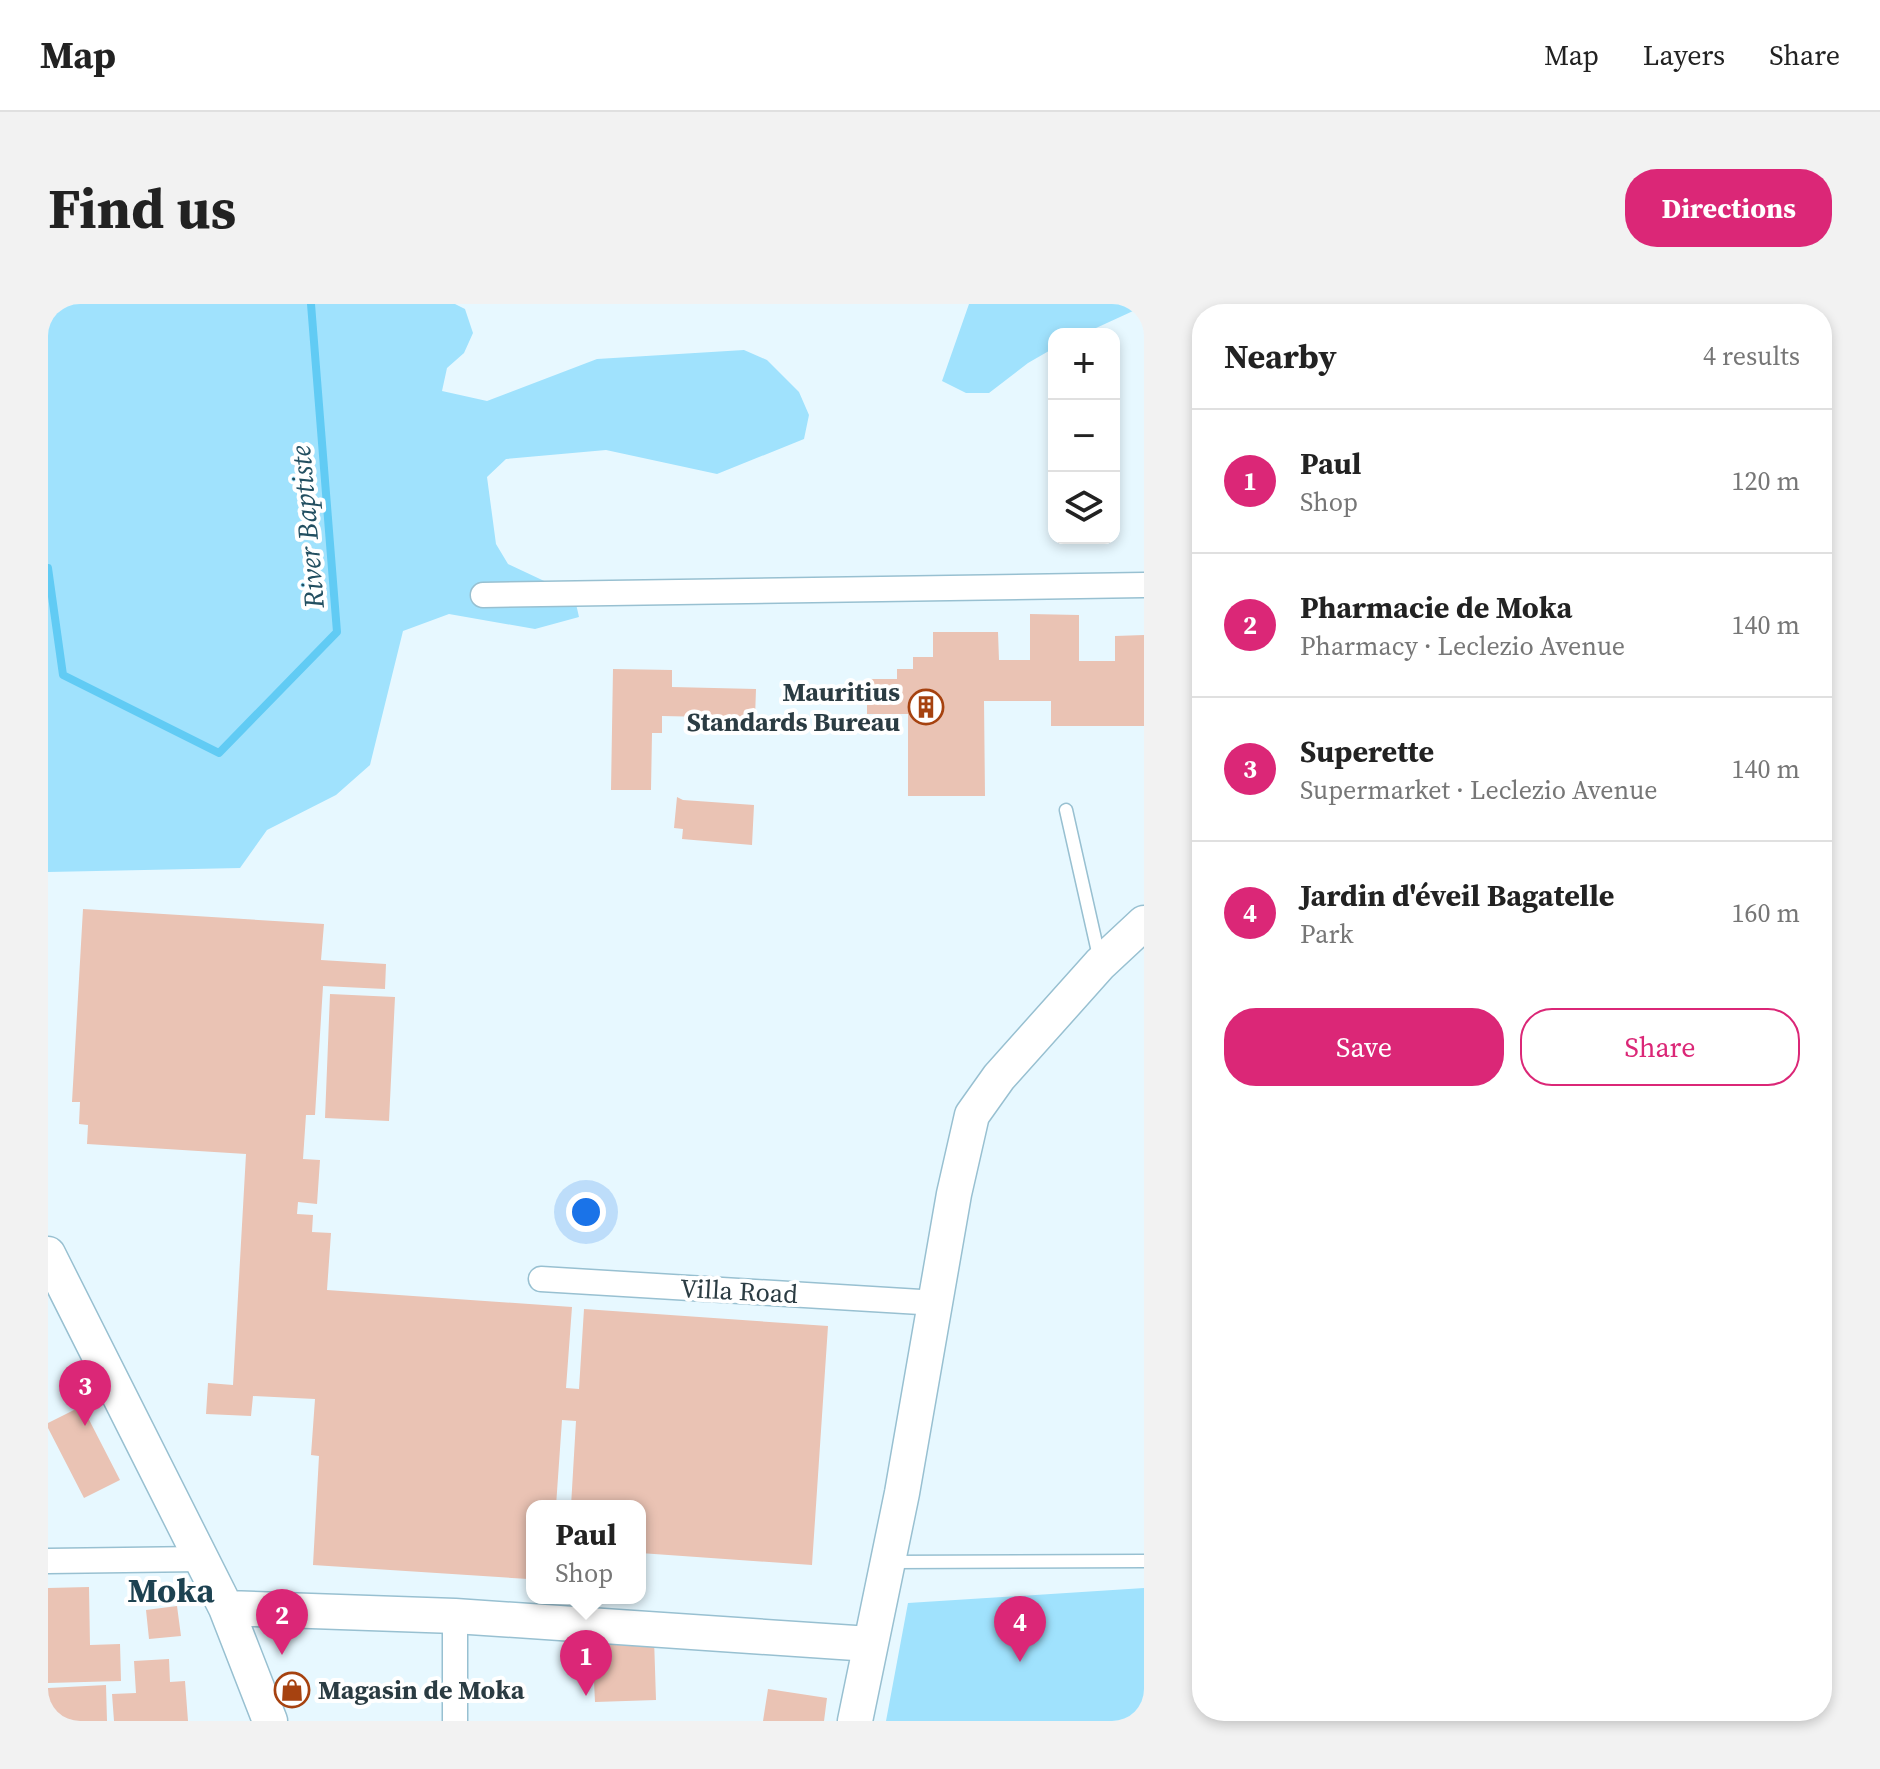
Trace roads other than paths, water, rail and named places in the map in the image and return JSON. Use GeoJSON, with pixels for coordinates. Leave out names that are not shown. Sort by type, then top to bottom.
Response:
{"type":"FeatureCollection","features":[{"type":"Feature","properties":{"kind":"main road"},"geometry":{"type":"LineString","coordinates":[[855,1721],[937,1303],[954,1194],[972,1115],[999,1077],[1100,964],[1144,923]]}},
{"type":"Feature","properties":{"kind":"main road"},"geometry":{"type":"LineString","coordinates":[[48,1254],[226,1608],[270,1721]]}},
{"type":"Feature","properties":{"kind":"main road"},"geometry":{"type":"LineString","coordinates":[[226,1608],[455,1616],[870,1644]]}},
{"type":"Feature","properties":{"kind":"street"},"geometry":{"type":"LineString","coordinates":[[483,595],[1144,585]]}},
{"type":"Feature","properties":{"kind":"street","name":"Villa Road"},"geometry":{"type":"LineString","coordinates":[[541,1279],[937,1303]]}},
{"type":"Feature","properties":{"kind":"street"},"geometry":{"type":"LineString","coordinates":[[48,1561],[201,1559]]}},
{"type":"Feature","properties":{"kind":"street"},"geometry":{"type":"LineString","coordinates":[[455,1616],[455,1721]]}},
{"type":"Feature","properties":{"kind":"lane"},"geometry":{"type":"LineString","coordinates":[[1066,810],[1100,964]]}},
{"type":"Feature","properties":{"kind":"lane"},"geometry":{"type":"LineString","coordinates":[[887,1562],[1144,1561]]}},
{"type":"Feature","properties":{"kind":"waterway","name":"River Baptiste"},"geometry":{"type":"LineString","coordinates":[[48,568],[63,675],[219,753],[337,632],[311,304]]}},
{"type":"Feature","properties":{"kind":"place","name":"Mauritius Standards Bureau"},"geometry":{"type":"Point","coordinates":[926,707]}},
{"type":"Feature","properties":{"kind":"place","name":"Superette"},"geometry":{"type":"Point","coordinates":[85,1426]}},
{"type":"Feature","properties":{"kind":"place","name":"Pharmacie de Moka"},"geometry":{"type":"Point","coordinates":[282,1655]}},
{"type":"Feature","properties":{"kind":"place","name":"Jardin d'éveil Bagatelle"},"geometry":{"type":"Point","coordinates":[1020,1662]}},
{"type":"Feature","properties":{"kind":"place","name":"Magasin de Moka"},"geometry":{"type":"Point","coordinates":[292,1690]}},
{"type":"Feature","properties":{"kind":"place","name":"Paul"},"geometry":{"type":"Point","coordinates":[586,1696]}},
{"type":"Feature","properties":{"kind":"district","name":"Moka"},"geometry":{"type":"Point","coordinates":[171,1590]}}]}
